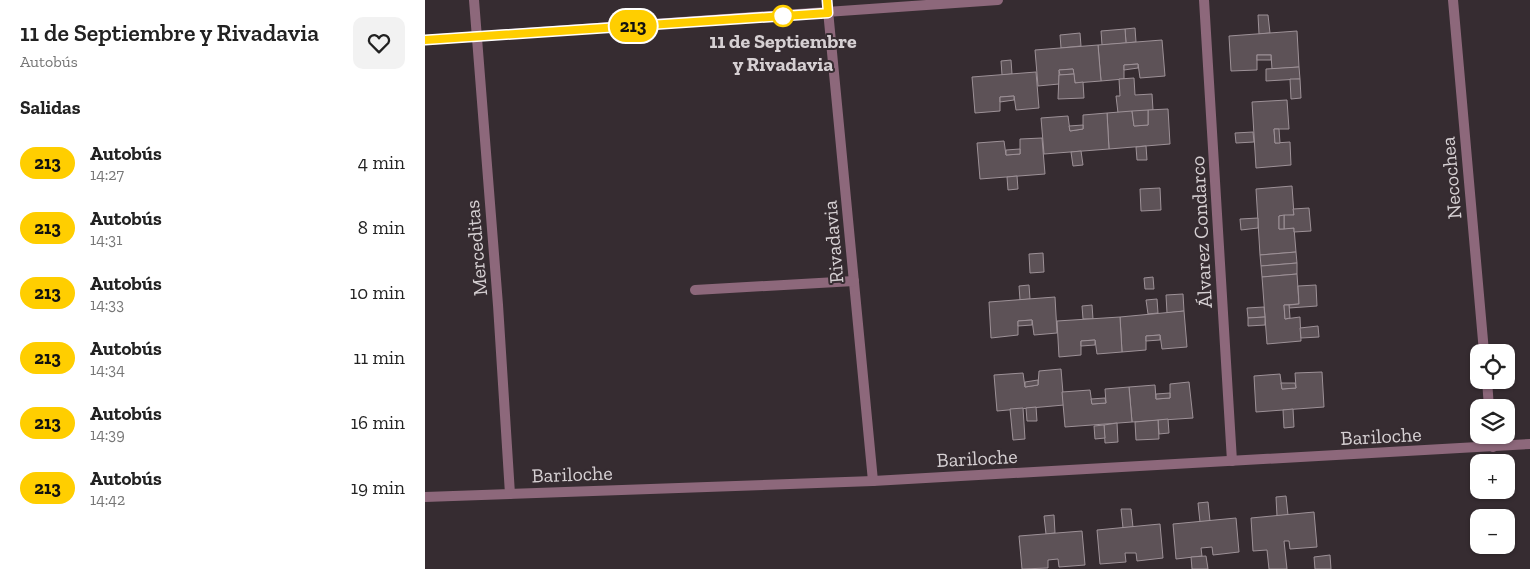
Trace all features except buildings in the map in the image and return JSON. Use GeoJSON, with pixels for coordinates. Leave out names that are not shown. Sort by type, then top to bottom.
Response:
{"type":"FeatureCollection","features":[{"type":"Feature","properties":{"kind":"street","name":"Merceditas"},"geometry":{"type":"LineString","coordinates":[[473,0],[498,305],[510,494]]}},
{"type":"Feature","properties":{"kind":"street","name":"Rivadavia"},"geometry":{"type":"LineString","coordinates":[[827,0],[873,481]]}},
{"type":"Feature","properties":{"kind":"street"},"geometry":{"type":"LineString","coordinates":[[425,40],[999,0]]}},
{"type":"Feature","properties":{"kind":"street","name":"Álvarez Condarco"},"geometry":{"type":"LineString","coordinates":[[1205,0],[1232,461]]}},
{"type":"Feature","properties":{"kind":"street","name":"Necochea"},"geometry":{"type":"LineString","coordinates":[[1453,0],[1483,344]]}},
{"type":"Feature","properties":{"kind":"street"},"geometry":{"type":"LineString","coordinates":[[695,290],[854,281]]}},
{"type":"Feature","properties":{"kind":"street","name":"Bariloche"},"geometry":{"type":"LineString","coordinates":[[425,497],[873,481],[1530,444]]}},
{"type":"Feature","properties":{"kind":"bus line","name":"213"},"geometry":{"type":"LineString","coordinates":[[425,40],[828,13],[827,0]]}},
{"type":"Feature","properties":{"kind":"place","name":"11 de Septiembre y Rivadavia"},"geometry":{"type":"Point","coordinates":[783,16]}}]}
